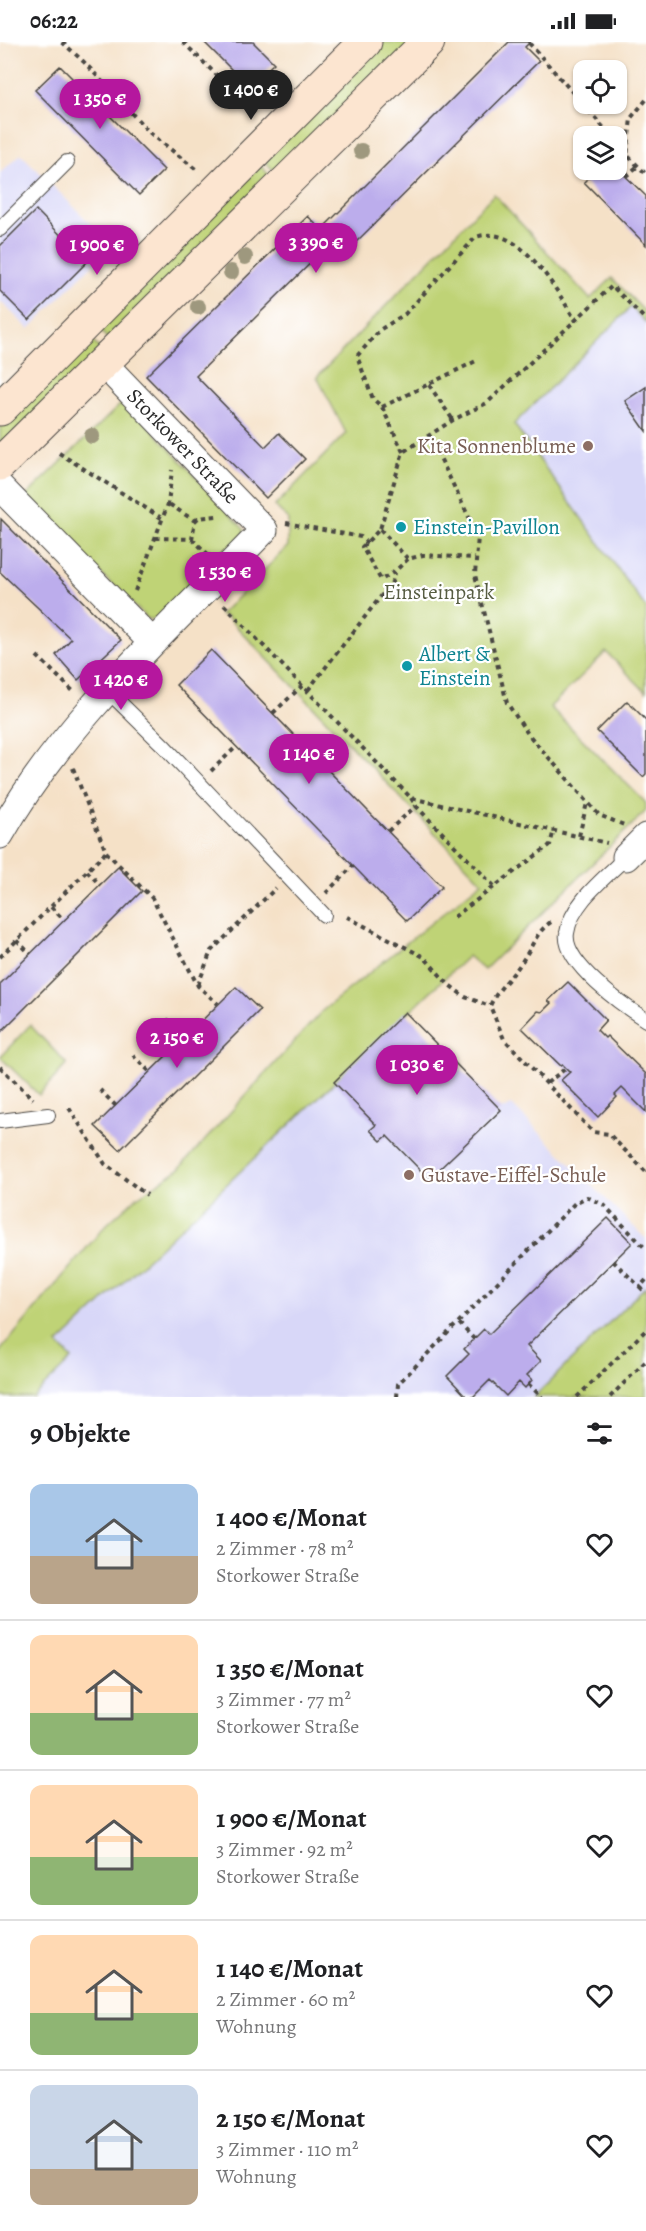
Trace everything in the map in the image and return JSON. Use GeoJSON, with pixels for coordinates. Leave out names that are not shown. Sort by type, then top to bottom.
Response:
{"type":"FeatureCollection","features":[{"type":"Feature","properties":{"kind":"street"},"geometry":{"type":"LineString","coordinates":[[0,409],[365,42]]}},
{"type":"Feature","properties":{"kind":"street"},"geometry":{"type":"LineString","coordinates":[[0,464],[428,42]]}},
{"type":"Feature","properties":{"kind":"street","name":"Storkower Straße"},"geometry":{"type":"LineString","coordinates":[[102,363],[180,443],[273,526]]}},
{"type":"Feature","properties":{"kind":"street"},"geometry":{"type":"LineString","coordinates":[[0,487],[152,642]]}},
{"type":"Feature","properties":{"kind":"street"},"geometry":{"type":"LineString","coordinates":[[0,835],[15,808],[63,744],[108,691],[152,642],[273,526]]}},
{"type":"Feature","properties":{"kind":"lane"},"geometry":{"type":"LineString","coordinates":[[0,229],[67,162]]}},
{"type":"Feature","properties":{"kind":"lane"},"geometry":{"type":"LineString","coordinates":[[108,691],[289,876],[324,915]]}},
{"type":"Feature","properties":{"kind":"lane"},"geometry":{"type":"LineString","coordinates":[[634,842],[581,903],[566,933],[567,941],[578,963],[608,995],[646,1020]]}},
{"type":"Feature","properties":{"kind":"lane"},"geometry":{"type":"LineString","coordinates":[[0,1120],[48,1114]]}},
{"type":"Feature","properties":{"kind":"path"},"geometry":{"type":"LineString","coordinates":[[62,42],[84,62],[150,134],[198,171]]}},
{"type":"Feature","properties":{"kind":"path"},"geometry":{"type":"LineString","coordinates":[[186,43],[256,114]]}},
{"type":"Feature","properties":{"kind":"path"},"geometry":{"type":"LineString","coordinates":[[529,43],[602,126]]}},
{"type":"Feature","properties":{"kind":"path"},"geometry":{"type":"LineString","coordinates":[[222,81],[233,70]]}},
{"type":"Feature","properties":{"kind":"path"},"geometry":{"type":"LineString","coordinates":[[646,100],[631,118],[627,155],[646,174]]}},
{"type":"Feature","properties":{"kind":"path"},"geometry":{"type":"LineString","coordinates":[[627,175],[638,166]]}},
{"type":"Feature","properties":{"kind":"path"},"geometry":{"type":"LineString","coordinates":[[403,452],[381,407],[373,399],[357,356],[381,329],[405,314],[476,237],[486,233],[500,236],[525,251],[541,269],[576,321]]}},
{"type":"Feature","properties":{"kind":"path"},"geometry":{"type":"LineString","coordinates":[[475,558],[423,555],[408,559],[381,580],[362,547],[380,530],[403,452],[453,420],[487,403],[612,286],[646,320]]}},
{"type":"Feature","properties":{"kind":"path"},"geometry":{"type":"LineString","coordinates":[[381,407],[476,361]]}},
{"type":"Feature","properties":{"kind":"path"},"geometry":{"type":"LineString","coordinates":[[429,385],[453,420]]}},
{"type":"Feature","properties":{"kind":"path"},"geometry":{"type":"LineString","coordinates":[[411,798],[617,846],[634,842],[621,822],[599,815],[587,802],[528,734],[507,703],[475,574],[478,537],[429,435]]}},
{"type":"Feature","properties":{"kind":"path"},"geometry":{"type":"LineString","coordinates":[[123,613],[129,605],[163,519],[168,504],[173,451],[180,443]]}},
{"type":"Feature","properties":{"kind":"path"},"geometry":{"type":"LineString","coordinates":[[59,453],[163,519]]}},
{"type":"Feature","properties":{"kind":"path"},"geometry":{"type":"LineString","coordinates":[[155,538],[192,539],[195,521],[168,504]]}},
{"type":"Feature","properties":{"kind":"path"},"geometry":{"type":"LineString","coordinates":[[273,526],[361,537],[367,543]]}},
{"type":"Feature","properties":{"kind":"path"},"geometry":{"type":"LineString","coordinates":[[380,530],[408,559]]}},
{"type":"Feature","properties":{"kind":"path"},"geometry":{"type":"LineString","coordinates":[[308,690],[392,582],[394,572]]}},
{"type":"Feature","properties":{"kind":"path"},"geometry":{"type":"LineString","coordinates":[[207,589],[308,690],[494,886]]}},
{"type":"Feature","properties":{"kind":"path"},"geometry":{"type":"LineString","coordinates":[[37,656],[80,698]]}},
{"type":"Feature","properties":{"kind":"path"},"geometry":{"type":"LineString","coordinates":[[273,713],[303,685]]}},
{"type":"Feature","properties":{"kind":"path"},"geometry":{"type":"LineString","coordinates":[[207,775],[236,747]]}},
{"type":"Feature","properties":{"kind":"path"},"geometry":{"type":"LineString","coordinates":[[71,761],[106,852],[152,898],[198,986],[218,1005]]}},
{"type":"Feature","properties":{"kind":"path"},"geometry":{"type":"LineString","coordinates":[[579,836],[587,802]]}},
{"type":"Feature","properties":{"kind":"path"},"geometry":{"type":"LineString","coordinates":[[388,831],[416,806]]}},
{"type":"Feature","properties":{"kind":"path"},"geometry":{"type":"LineString","coordinates":[[454,917],[550,845],[554,830]]}},
{"type":"Feature","properties":{"kind":"path"},"geometry":{"type":"LineString","coordinates":[[0,957],[106,852]]}},
{"type":"Feature","properties":{"kind":"path"},"geometry":{"type":"LineString","coordinates":[[326,894],[353,866]]}},
{"type":"Feature","properties":{"kind":"path"},"geometry":{"type":"LineString","coordinates":[[87,872],[100,885]]}},
{"type":"Feature","properties":{"kind":"path"},"geometry":{"type":"LineString","coordinates":[[198,986],[211,951],[289,876]]}},
{"type":"Feature","properties":{"kind":"path"},"geometry":{"type":"LineString","coordinates":[[51,907],[64,921]]}},
{"type":"Feature","properties":{"kind":"path"},"geometry":{"type":"LineString","coordinates":[[490,1006],[497,991],[522,962],[543,927],[560,916],[573,916]]}},
{"type":"Feature","properties":{"kind":"path"},"geometry":{"type":"LineString","coordinates":[[346,917],[424,957],[448,984],[465,997],[490,1006],[504,1039],[593,1132],[609,1134],[646,1172]]}},
{"type":"Feature","properties":{"kind":"path"},"geometry":{"type":"LineString","coordinates":[[17,940],[30,954]]}},
{"type":"Feature","properties":{"kind":"path"},"geometry":{"type":"LineString","coordinates":[[167,1019],[184,1038]]}},
{"type":"Feature","properties":{"kind":"path"},"geometry":{"type":"LineString","coordinates":[[133,1055],[150,1072]]}},
{"type":"Feature","properties":{"kind":"path"},"geometry":{"type":"LineString","coordinates":[[0,1067],[48,1114]]}},
{"type":"Feature","properties":{"kind":"path"},"geometry":{"type":"LineString","coordinates":[[547,1083],[566,1068]]}},
{"type":"Feature","properties":{"kind":"path"},"geometry":{"type":"LineString","coordinates":[[100,1090],[116,1106]]}},
{"type":"Feature","properties":{"kind":"path"},"geometry":{"type":"LineString","coordinates":[[69,1108],[105,1164],[147,1194]]}},
{"type":"Feature","properties":{"kind":"path"},"geometry":{"type":"LineString","coordinates":[[397,1397],[398,1383],[575,1203],[587,1197],[604,1205],[646,1249]]}},
{"type":"Feature","properties":{"kind":"path"},"geometry":{"type":"LineString","coordinates":[[613,1261],[646,1293]]}},
{"type":"Feature","properties":{"kind":"path"},"geometry":{"type":"LineString","coordinates":[[640,1287],[646,1280]]}},
{"type":"Feature","properties":{"kind":"path"},"geometry":{"type":"LineString","coordinates":[[459,1323],[474,1339]]}},
{"type":"Feature","properties":{"kind":"path"},"geometry":{"type":"LineString","coordinates":[[578,1397],[646,1330]]}},
{"type":"Feature","properties":{"kind":"path"},"geometry":{"type":"LineString","coordinates":[[610,1397],[646,1361]]}},
{"type":"Feature","properties":{"kind":"path"},"geometry":{"type":"LineString","coordinates":[[528,1384],[542,1397]]}},
{"type":"Feature","properties":{"kind":"shaded area"},"geometry":{"type":"Polygon","coordinates":[[[21,154],[112,245],[29,329],[0,301],[0,173],[21,154]]]}},
{"type":"Feature","properties":{"kind":"shaded area","name":"Kita Sonnenblume"},"geometry":{"type":"Polygon","coordinates":[[[631,307],[646,323],[646,608],[514,423],[631,307]]]}},
{"type":"Feature","properties":{"kind":"shaded area","name":"Gustave-Eiffel-Schule"},"geometry":{"type":"Polygon","coordinates":[[[405,1012],[500,1110],[512,1105],[646,1239],[646,1286],[534,1397],[33,1397],[72,1359],[58,1345],[405,1012]]]}},
{"type":"Feature","properties":{"kind":"green space"},"geometry":{"type":"Polygon","coordinates":[[[384,42],[421,42],[283,179],[264,161],[384,42]]]}},
{"type":"Feature","properties":{"kind":"green space"},"geometry":{"type":"Polygon","coordinates":[[[260,165],[277,184],[114,346],[97,327],[260,165]]]}},
{"type":"Feature","properties":{"kind":"green space","name":"Einsteinpark"},"geometry":{"type":"Polygon","coordinates":[[[494,194],[590,299],[612,278],[646,313],[646,323],[631,307],[514,424],[646,608],[646,692],[606,652],[550,707],[646,803],[646,811],[484,970],[468,956],[58,1344],[72,1359],[33,1397],[0,1397],[0,1351],[105,1226],[137,1197],[179,1169],[322,1011],[482,882],[227,617],[220,615],[288,546],[288,519],[275,506],[346,433],[317,377],[494,194]]]}},
{"type":"Feature","properties":{"kind":"green space"},"geometry":{"type":"Polygon","coordinates":[[[87,336],[105,354],[0,459],[0,422],[87,336]]]}},
{"type":"Feature","properties":{"kind":"green space"},"geometry":{"type":"Polygon","coordinates":[[[125,400],[244,529],[244,535],[159,619],[148,619],[23,499],[125,400]]]}},
{"type":"Feature","properties":{"kind":"green space"},"geometry":{"type":"Polygon","coordinates":[[[30,1025],[67,1064],[39,1095],[0,1057],[30,1025]]]}},
{"type":"Feature","properties":{"kind":"green space"},"geometry":{"type":"Polygon","coordinates":[[[646,1286],[646,1397],[534,1397],[646,1286]]]}},
{"type":"Feature","properties":{"kind":"building"},"geometry":{"type":"Polygon","coordinates":[[[204,42],[253,42],[274,63],[249,87],[204,42]]]}},
{"type":"Feature","properties":{"kind":"building"},"geometry":{"type":"Polygon","coordinates":[[[509,42],[530,42],[525,47],[539,61],[352,246],[337,232],[331,239],[333,241],[196,376],[265,447],[279,433],[305,459],[266,498],[146,376],[308,216],[321,230],[509,42]]]}},
{"type":"Feature","properties":{"kind":"building"},"geometry":{"type":"Polygon","coordinates":[[[60,66],[164,170],[139,195],[35,90],[60,66]]]}},
{"type":"Feature","properties":{"kind":"building"},"geometry":{"type":"Polygon","coordinates":[[[627,178],[646,196],[646,245],[584,182],[586,180],[627,180],[627,178]]]}},
{"type":"Feature","properties":{"kind":"building"},"geometry":{"type":"Polygon","coordinates":[[[36,210],[87,262],[29,320],[0,291],[0,246],[36,210]]]}},
{"type":"Feature","properties":{"kind":"building"},"geometry":{"type":"Polygon","coordinates":[[[646,387],[646,431],[625,401],[646,387]]]}},
{"type":"Feature","properties":{"kind":"building"},"geometry":{"type":"Polygon","coordinates":[[[1,519],[121,640],[78,680],[56,655],[71,639],[0,572],[1,519]]]}},
{"type":"Feature","properties":{"kind":"building"},"geometry":{"type":"Polygon","coordinates":[[[211,650],[442,887],[407,921],[176,685],[211,650]]]}},
{"type":"Feature","properties":{"kind":"building"},"geometry":{"type":"Polygon","coordinates":[[[627,701],[646,720],[646,774],[643,777],[597,731],[627,701]]]}},
{"type":"Feature","properties":{"kind":"building"},"geometry":{"type":"Polygon","coordinates":[[[118,867],[142,891],[0,1033],[0,984],[118,867]]]}},
{"type":"Feature","properties":{"kind":"building"},"geometry":{"type":"Polygon","coordinates":[[[568,982],[606,1020],[597,1030],[605,1038],[607,1036],[646,1074],[646,1112],[622,1088],[615,1095],[617,1097],[598,1117],[561,1080],[570,1072],[522,1028],[538,1011],[542,1012],[551,1003],[548,1001],[568,982]]]}},
{"type":"Feature","properties":{"kind":"building"},"geometry":{"type":"Polygon","coordinates":[[[236,987],[260,1010],[120,1150],[95,1126],[236,987]]]}},
{"type":"Feature","properties":{"kind":"building"},"geometry":{"type":"Polygon","coordinates":[[[405,1012],[501,1110],[429,1179],[387,1136],[381,1141],[370,1130],[376,1125],[334,1082],[405,1012]]]}},
{"type":"Feature","properties":{"kind":"building"},"geometry":{"type":"Polygon","coordinates":[[[608,1218],[632,1243],[527,1346],[541,1361],[527,1375],[532,1380],[525,1388],[519,1382],[506,1396],[490,1380],[473,1397],[467,1397],[447,1376],[469,1354],[464,1349],[484,1329],[489,1334],[608,1218]]]}},
{"type":"Feature","properties":{"kind":"place","name":"Kita Sonnenblume"},"geometry":{"type":"Point","coordinates":[588,446]}},
{"type":"Feature","properties":{"kind":"place","name":"Einstein-Pavillon"},"geometry":{"type":"Point","coordinates":[401,527]}},
{"type":"Feature","properties":{"kind":"place","name":"Albert & Einstein"},"geometry":{"type":"Point","coordinates":[407,666]}},
{"type":"Feature","properties":{"kind":"place","name":"Gustave-Eiffel-Schule"},"geometry":{"type":"Point","coordinates":[409,1175]}}]}
